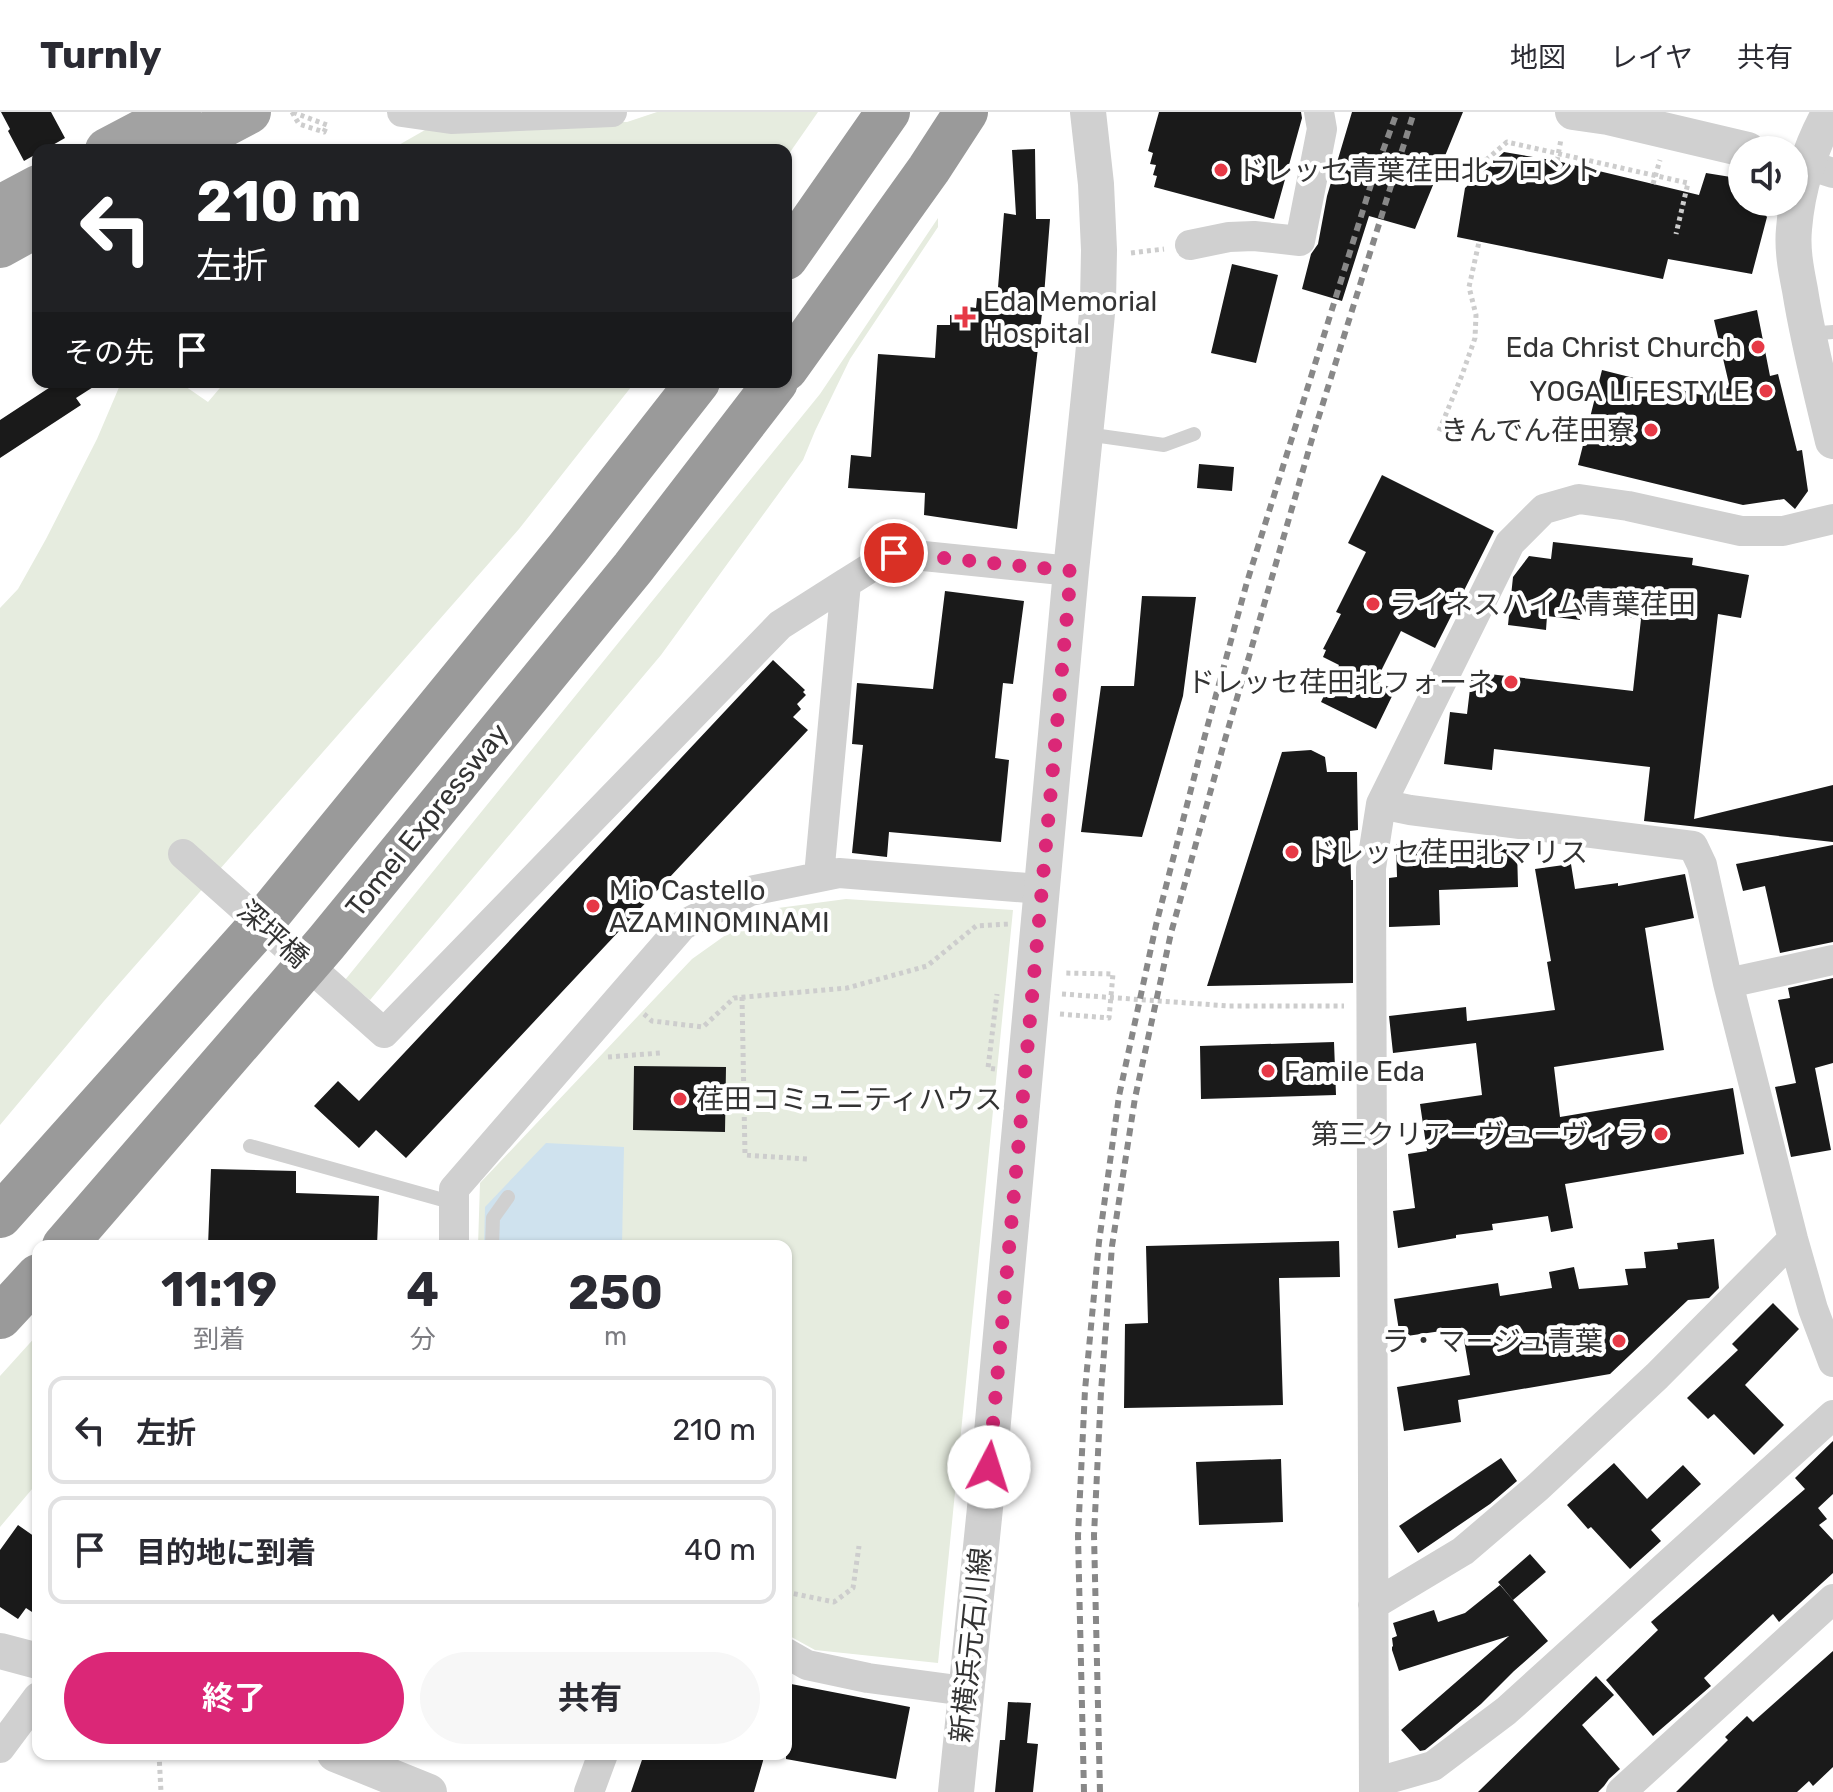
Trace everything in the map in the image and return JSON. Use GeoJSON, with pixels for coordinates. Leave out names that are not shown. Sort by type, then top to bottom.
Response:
{"type":"FeatureCollection","features":[{"type":"Feature","properties":{"kind":"highway"},"geometry":{"type":"LineString","coordinates":[[118,144],[179,112]]}},
{"type":"Feature","properties":{"kind":"highway"},"geometry":{"type":"LineString","coordinates":[[188,144],[249,112]]}},
{"type":"Feature","properties":{"kind":"highway"},"geometry":{"type":"LineString","coordinates":[[792,361],[966,112]]}},
{"type":"Feature","properties":{"kind":"highway"},"geometry":{"type":"LineString","coordinates":[[792,249],[877,129]]}},
{"type":"Feature","properties":{"kind":"highway"},"geometry":{"type":"LineString","coordinates":[[0,207],[32,190]]}},
{"type":"Feature","properties":{"kind":"highway"},"geometry":{"type":"LineString","coordinates":[[0,246],[32,228]]}},
{"type":"Feature","properties":{"kind":"highway"},"geometry":{"type":"LineString","coordinates":[[0,1216],[261,924],[568,548],[693,388]]}},
{"type":"Feature","properties":{"kind":"highway","name":"Tomei Expressway"},"geometry":{"type":"LineString","coordinates":[[69,1240],[326,943],[633,568],[771,388]]}},
{"type":"Feature","properties":{"kind":"highway"},"geometry":{"type":"LineString","coordinates":[[0,1317],[32,1282]]}},
{"type":"Feature","properties":{"kind":"street"},"geometry":{"type":"LineString","coordinates":[[402,112],[451,119],[612,112]]}},
{"type":"Feature","properties":{"kind":"street","name":"新横浜元石川線"},"geometry":{"type":"LineString","coordinates":[[956,1792],[1098,302],[1096,184],[1088,112]]}},
{"type":"Feature","properties":{"kind":"street"},"geometry":{"type":"LineString","coordinates":[[1190,245],[1229,237],[1254,236],[1300,241],[1322,129],[1319,112]]}},
{"type":"Feature","properties":{"kind":"street"},"geometry":{"type":"LineString","coordinates":[[1830,112],[1816,137],[1812,166],[1798,202],[1794,231],[1795,260],[1820,333],[1833,441]]}},
{"type":"Feature","properties":{"kind":"street"},"geometry":{"type":"LineString","coordinates":[[1588,118],[1728,146]]}},
{"type":"Feature","properties":{"kind":"street"},"geometry":{"type":"LineString","coordinates":[[1833,519],[1783,531],[1741,531],[1628,506],[1579,499],[1544,509],[1510,543],[1381,804],[1371,868],[1374,1788],[1433,1766],[1506,1711],[1833,1415]]}},
{"type":"Feature","properties":{"kind":"street"},"geometry":{"type":"LineString","coordinates":[[819,876],[846,583],[894,553],[1071,571]]}},
{"type":"Feature","properties":{"kind":"street","name":"深坪橋"},"geometry":{"type":"LineString","coordinates":[[183,854],[384,1033],[780,625],[846,583]]}},
{"type":"Feature","properties":{"kind":"street"},"geometry":{"type":"LineString","coordinates":[[1381,804],[1693,846],[1702,865],[1728,983],[1793,1239],[1813,1309],[1833,1362]]}},
{"type":"Feature","properties":{"kind":"street"},"geometry":{"type":"LineString","coordinates":[[454,1240],[454,1189],[683,925],[750,891],[839,873],[1041,889]]}},
{"type":"Feature","properties":{"kind":"street"},"geometry":{"type":"LineString","coordinates":[[1728,983],[1833,960]]}},
{"type":"Feature","properties":{"kind":"street"},"geometry":{"type":"LineString","coordinates":[[1373,1605],[1463,1551],[1538,1487],[1657,1376],[1793,1239]]}},
{"type":"Feature","properties":{"kind":"street"},"geometry":{"type":"LineString","coordinates":[[1621,1792],[1833,1599]]}},
{"type":"Feature","properties":{"kind":"street"},"geometry":{"type":"LineString","coordinates":[[0,1651],[32,1659]]}},
{"type":"Feature","properties":{"kind":"street"},"geometry":{"type":"LineString","coordinates":[[792,1656],[807,1665],[853,1675],[965,1691]]}},
{"type":"Feature","properties":{"kind":"street"},"geometry":{"type":"LineString","coordinates":[[0,1748],[32,1705]]}},
{"type":"Feature","properties":{"kind":"street"},"geometry":{"type":"LineString","coordinates":[[350,1760],[429,1792]]}},
{"type":"Feature","properties":{"kind":"street"},"geometry":{"type":"LineString","coordinates":[[589,1792],[601,1760]]}},
{"type":"Feature","properties":{"kind":"lane"},"geometry":{"type":"LineString","coordinates":[[1085,434],[1164,445],[1194,434]]}},
{"type":"Feature","properties":{"kind":"lane"},"geometry":{"type":"LineString","coordinates":[[250,1146],[454,1203]]}},
{"type":"Feature","properties":{"kind":"lane"},"geometry":{"type":"LineString","coordinates":[[492,1240],[493,1218],[508,1197]]}},
{"type":"Feature","properties":{"kind":"path"},"geometry":{"type":"LineString","coordinates":[[294,113],[327,125],[324,132],[299,124],[294,113]]}},
{"type":"Feature","properties":{"kind":"path"},"geometry":{"type":"LineString","coordinates":[[1557,161],[1558,153],[1588,118]]}},
{"type":"Feature","properties":{"kind":"path"},"geometry":{"type":"LineString","coordinates":[[1653,184],[1655,175],[1682,136]]}},
{"type":"Feature","properties":{"kind":"path"},"geometry":{"type":"LineString","coordinates":[[1486,160],[1507,142],[1688,183],[1676,234]]}},
{"type":"Feature","properties":{"kind":"path"},"geometry":{"type":"LineString","coordinates":[[1439,431],[1475,338],[1476,315],[1469,287],[1479,242]]}},
{"type":"Feature","properties":{"kind":"path"},"geometry":{"type":"LineString","coordinates":[[1126,254],[1190,245]]}},
{"type":"Feature","properties":{"kind":"path"},"geometry":{"type":"LineString","coordinates":[[622,996],[652,1021],[703,1027],[734,998],[847,988],[927,966],[976,926],[1011,924]]}},
{"type":"Feature","properties":{"kind":"path"},"geometry":{"type":"LineString","coordinates":[[1058,1014],[1109,1018],[1110,1003],[1111,989],[1113,974],[1064,972],[1061,994],[1092,996],[1107,997],[1122,998],[1168,1001],[1229,1006],[1372,1006]]}},
{"type":"Feature","properties":{"kind":"path"},"geometry":{"type":"LineString","coordinates":[[996,1069],[988,1068],[998,985]]}},
{"type":"Feature","properties":{"kind":"path"},"geometry":{"type":"LineString","coordinates":[[742,997],[745,1155],[807,1159]]}},
{"type":"Feature","properties":{"kind":"path"},"geometry":{"type":"LineString","coordinates":[[567,1060],[660,1053]]}},
{"type":"Feature","properties":{"kind":"path"},"geometry":{"type":"LineString","coordinates":[[792,1593],[834,1602],[853,1588],[859,1546]]}},
{"type":"Feature","properties":{"kind":"path"},"geometry":{"type":"LineString","coordinates":[[159,1760],[161,1792]]}},
{"type":"Feature","properties":{"kind":"shaded area"},"geometry":{"type":"Polygon","coordinates":[[[657,112],[818,112],[792,149],[792,144],[400,144],[432,126],[507,120],[627,122],[657,112]]]}},
{"type":"Feature","properties":{"kind":"shaded area"},"geometry":{"type":"Polygon","coordinates":[[[938,218],[938,227],[850,359],[803,460],[661,655],[370,1000],[345,980],[820,394],[938,218]]]}},
{"type":"Feature","properties":{"kind":"shaded area"},"geometry":{"type":"Polygon","coordinates":[[[119,388],[188,388],[208,402],[220,388],[630,388],[519,529],[104,1001],[0,1125],[0,608],[18,589],[97,439],[119,388]]]}},
{"type":"Feature","properties":{"kind":"shaded area"},"geometry":{"type":"Polygon","coordinates":[[[846,899],[1013,910],[938,1663],[815,1650],[792,1637],[792,1240],[478,1240],[480,1183],[692,959],[737,927],[778,908],[846,899]]]}},
{"type":"Feature","properties":{"kind":"shaded area"},"geometry":{"type":"Polygon","coordinates":[[[32,1341],[32,1489],[0,1527],[0,1376],[32,1341]]]}},
{"type":"Feature","properties":{"kind":"water"},"geometry":{"type":"Polygon","coordinates":[[[546,1143],[624,1147],[622,1240],[484,1240],[485,1207],[546,1143]]]}},
{"type":"Feature","properties":{"kind":"building"},"geometry":{"type":"Polygon","coordinates":[[[1,112],[51,112],[65,138],[54,144],[32,144],[32,156],[24,161],[8,131],[10,129],[1,112]]]}},
{"type":"Feature","properties":{"kind":"building","name":"ドレッセ青葉荏田北フロント"},"geometry":{"type":"Polygon","coordinates":[[[1159,112],[1301,112],[1302,118],[1274,219],[1154,187],[1156,165],[1150,164],[1153,153],[1148,151],[1159,112]]]}},
{"type":"Feature","properties":{"kind":"building"},"geometry":{"type":"Polygon","coordinates":[[[1352,112],[1463,112],[1415,229],[1369,216],[1342,301],[1302,289],[1311,254],[1318,244],[1327,196],[1352,112]]]}},
{"type":"Feature","properties":{"kind":"building"},"geometry":{"type":"Polygon","coordinates":[[[1035,149],[1036,219],[1050,219],[1017,529],[924,515],[925,493],[848,488],[851,455],[871,457],[878,354],[935,358],[937,325],[950,325],[950,315],[961,316],[962,306],[976,308],[977,298],[997,300],[1004,213],[1016,215],[1012,150],[1035,149]]]}},
{"type":"Feature","properties":{"kind":"building"},"geometry":{"type":"Polygon","coordinates":[[[1504,152],[1557,161],[1699,195],[1706,173],[1728,177],[1728,216],[1767,217],[1752,274],[1668,259],[1663,279],[1457,237],[1465,188],[1504,152]]]}},
{"type":"Feature","properties":{"kind":"building"},"geometry":{"type":"Polygon","coordinates":[[[1232,264],[1278,275],[1256,363],[1211,353],[1232,264]]]}},
{"type":"Feature","properties":{"kind":"building"},"geometry":{"type":"Polygon","coordinates":[[[1757,310],[1770,376],[1778,374],[1797,451],[1802,450],[1808,491],[1795,509],[1784,499],[1743,505],[1578,465],[1602,370],[1701,395],[1728,388],[1714,320],[1757,310]]]}},
{"type":"Feature","properties":{"kind":"building"},"geometry":{"type":"Polygon","coordinates":[[[49,388],[92,388],[76,398],[81,405],[0,458],[0,420],[49,388]]]}},
{"type":"Feature","properties":{"kind":"building"},"geometry":{"type":"Polygon","coordinates":[[[1199,464],[1234,467],[1232,491],[1197,488],[1199,464]]]}},
{"type":"Feature","properties":{"kind":"building","name":"ライネスハイム青葉荏田"},"geometry":{"type":"Polygon","coordinates":[[[1382,475],[1494,531],[1435,648],[1401,631],[1376,681],[1395,690],[1376,729],[1321,702],[1339,665],[1323,657],[1326,650],[1323,649],[1341,614],[1336,612],[1366,552],[1348,543],[1382,475]]]}},
{"type":"Feature","properties":{"kind":"building","name":"ドレッセ荏田北フォーネ"},"geometry":{"type":"Polygon","coordinates":[[[1553,542],[1693,558],[1692,565],[1749,575],[1741,618],[1718,614],[1694,819],[1833,785],[1833,842],[1644,821],[1650,767],[1494,749],[1492,770],[1444,764],[1450,712],[1467,714],[1472,672],[1633,691],[1641,619],[1580,612],[1580,620],[1547,616],[1546,630],[1508,625],[1513,577],[1529,556],[1551,559],[1553,542]]]}},
{"type":"Feature","properties":{"kind":"building"},"geometry":{"type":"Polygon","coordinates":[[[945,591],[1024,601],[1013,684],[1003,683],[995,758],[1009,760],[1001,842],[889,832],[887,857],[852,853],[863,745],[852,744],[857,683],[933,689],[945,591]]]}},
{"type":"Feature","properties":{"kind":"building"},"geometry":{"type":"Polygon","coordinates":[[[1142,596],[1196,597],[1183,696],[1142,837],[1081,832],[1101,686],[1134,686],[1142,596]]]}},
{"type":"Feature","properties":{"kind":"building","name":"Mio Castello AZAMINOMINAMI"},"geometry":{"type":"Polygon","coordinates":[[[773,660],[805,690],[806,695],[797,704],[801,709],[793,717],[808,730],[406,1158],[376,1130],[359,1148],[314,1106],[338,1081],[359,1101],[773,660]]]}},
{"type":"Feature","properties":{"kind":"building","name":"ドレッセ荏田北マリス"},"geometry":{"type":"Polygon","coordinates":[[[1311,750],[1325,757],[1327,772],[1357,772],[1358,830],[1350,831],[1353,983],[1207,986],[1282,752],[1311,750]]]}},
{"type":"Feature","properties":{"kind":"building"},"geometry":{"type":"Polygon","coordinates":[[[1500,840],[1500,849],[1517,849],[1518,887],[1439,890],[1440,925],[1389,927],[1389,878],[1397,877],[1396,844],[1500,840]]]}},
{"type":"Feature","properties":{"kind":"building"},"geometry":{"type":"Polygon","coordinates":[[[1833,845],[1833,942],[1780,953],[1765,886],[1743,891],[1736,864],[1833,845]]]}},
{"type":"Feature","properties":{"kind":"building"},"geometry":{"type":"Polygon","coordinates":[[[1571,864],[1575,889],[1618,883],[1618,886],[1685,874],[1694,918],[1645,928],[1664,1050],[1554,1067],[1560,1117],[1733,1088],[1744,1154],[1565,1184],[1573,1228],[1551,1232],[1548,1216],[1492,1224],[1493,1230],[1398,1248],[1393,1211],[1415,1208],[1408,1154],[1427,1151],[1420,1104],[1482,1095],[1476,1043],[1393,1053],[1389,1016],[1466,1007],[1467,1021],[1555,1010],[1547,962],[1551,961],[1535,869],[1571,864]]]}},
{"type":"Feature","properties":{"kind":"building"},"geometry":{"type":"Polygon","coordinates":[[[1833,978],[1833,1063],[1815,1068],[1831,1150],[1791,1157],[1775,1087],[1796,1083],[1778,1000],[1790,998],[1788,988],[1833,978]]]}},
{"type":"Feature","properties":{"kind":"building","name":"Famile Eda"},"geometry":{"type":"Polygon","coordinates":[[[1334,1042],[1336,1095],[1201,1099],[1200,1046],[1334,1042]]]}},
{"type":"Feature","properties":{"kind":"building","name":"荏田コミュニティハウス"},"geometry":{"type":"Polygon","coordinates":[[[634,1066],[726,1067],[725,1132],[633,1130],[634,1066]]]}},
{"type":"Feature","properties":{"kind":"building"},"geometry":{"type":"Polygon","coordinates":[[[211,1169],[296,1171],[296,1193],[379,1196],[377,1240],[208,1240],[211,1169]]]}},
{"type":"Feature","properties":{"kind":"building"},"geometry":{"type":"Polygon","coordinates":[[[1714,1239],[1719,1288],[1709,1298],[1688,1300],[1610,1374],[1458,1400],[1461,1422],[1404,1431],[1397,1387],[1470,1375],[1462,1328],[1400,1337],[1394,1299],[1498,1283],[1500,1296],[1552,1288],[1549,1272],[1574,1267],[1579,1289],[1628,1285],[1625,1269],[1646,1268],[1644,1252],[1678,1249],[1677,1243],[1714,1239]]]}},
{"type":"Feature","properties":{"kind":"building"},"geometry":{"type":"Polygon","coordinates":[[[1339,1241],[1340,1277],[1279,1278],[1283,1405],[1124,1408],[1125,1324],[1148,1323],[1146,1246],[1339,1241]]]}},
{"type":"Feature","properties":{"kind":"building"},"geometry":{"type":"Polygon","coordinates":[[[1773,1303],[1799,1329],[1745,1385],[1784,1425],[1754,1455],[1714,1414],[1708,1419],[1687,1398],[1738,1350],[1732,1344],[1773,1303]]]}},
{"type":"Feature","properties":{"kind":"building"},"geometry":{"type":"Polygon","coordinates":[[[1833,1441],[1833,1494],[1818,1508],[1827,1519],[1819,1525],[1833,1540],[1833,1573],[1779,1622],[1773,1614],[1704,1678],[1711,1686],[1653,1736],[1606,1680],[1658,1630],[1651,1622],[1805,1489],[1795,1478],[1833,1441]]]}},
{"type":"Feature","properties":{"kind":"building"},"geometry":{"type":"Polygon","coordinates":[[[1501,1458],[1517,1481],[1490,1504],[1418,1553],[1399,1526],[1501,1458]]]}},
{"type":"Feature","properties":{"kind":"building"},"geometry":{"type":"Polygon","coordinates":[[[1281,1459],[1283,1522],[1199,1525],[1196,1462],[1281,1459]]]}},
{"type":"Feature","properties":{"kind":"building"},"geometry":{"type":"Polygon","coordinates":[[[1614,1463],[1647,1499],[1683,1465],[1701,1484],[1651,1530],[1661,1541],[1630,1569],[1567,1505],[1614,1463]]]}},
{"type":"Feature","properties":{"kind":"building"},"geometry":{"type":"Polygon","coordinates":[[[18,1525],[32,1535],[32,1612],[26,1608],[18,1619],[0,1607],[0,1550],[18,1525]]]}},
{"type":"Feature","properties":{"kind":"building"},"geometry":{"type":"Polygon","coordinates":[[[1530,1554],[1546,1572],[1513,1600],[1498,1582],[1530,1554]]]}},
{"type":"Feature","properties":{"kind":"building"},"geometry":{"type":"Polygon","coordinates":[[[1500,1585],[1548,1641],[1481,1704],[1420,1751],[1401,1730],[1509,1636],[1399,1671],[1392,1650],[1392,1638],[1397,1636],[1393,1623],[1434,1610],[1438,1622],[1465,1613],[1500,1585]]]}},
{"type":"Feature","properties":{"kind":"building"},"geometry":{"type":"Polygon","coordinates":[[[1833,1651],[1833,1767],[1813,1786],[1809,1781],[1797,1792],[1676,1792],[1728,1740],[1725,1737],[1747,1716],[1753,1722],[1833,1651]]]}},
{"type":"Feature","properties":{"kind":"building"},"geometry":{"type":"Polygon","coordinates":[[[1596,1676],[1614,1695],[1582,1725],[1620,1769],[1598,1792],[1478,1792],[1596,1676]]]}},
{"type":"Feature","properties":{"kind":"building"},"geometry":{"type":"Polygon","coordinates":[[[792,1684],[910,1707],[896,1779],[792,1760],[792,1684]]]}},
{"type":"Feature","properties":{"kind":"building"},"geometry":{"type":"Polygon","coordinates":[[[1008,1702],[1031,1703],[1027,1743],[1038,1744],[1033,1792],[995,1792],[1000,1740],[1005,1740],[1008,1702]]]}},
{"type":"Feature","properties":{"kind":"building"},"geometry":{"type":"Polygon","coordinates":[[[642,1760],[763,1760],[754,1792],[631,1792],[642,1760]]]}},
{"type":"Feature","properties":{"kind":"railway"},"geometry":{"type":"LineString","coordinates":[[1084,1792],[1078,1536],[1085,1390],[1099,1242],[1119,1096],[1156,925],[1247,582],[1373,178],[1397,112]]}},
{"type":"Feature","properties":{"kind":"railway"},"geometry":{"type":"LineString","coordinates":[[1100,1792],[1094,1535],[1101,1392],[1112,1246],[1135,1098],[1171,933],[1224,743],[1314,432],[1414,112]]}},
{"type":"Feature","properties":{"kind":"place","name":"ドレッセ青葉荏田北フロント"},"geometry":{"type":"Point","coordinates":[1221,170]}},
{"type":"Feature","properties":{"kind":"place","name":"Eda Memorial Hospital"},"geometry":{"type":"Point","coordinates":[965,317]}},
{"type":"Feature","properties":{"kind":"place","name":"Eda Christ Church"},"geometry":{"type":"Point","coordinates":[1758,347]}},
{"type":"Feature","properties":{"kind":"place","name":"YOGA LIFESTYLE"},"geometry":{"type":"Point","coordinates":[1766,391]}},
{"type":"Feature","properties":{"kind":"place","name":"きんでん荏田寮"},"geometry":{"type":"Point","coordinates":[1651,430]}},
{"type":"Feature","properties":{"kind":"place","name":"ライネスハイム青葉荏田"},"geometry":{"type":"Point","coordinates":[1373,604]}},
{"type":"Feature","properties":{"kind":"place","name":"ドレッセ荏田北フォーネ"},"geometry":{"type":"Point","coordinates":[1511,682]}},
{"type":"Feature","properties":{"kind":"place","name":"ドレッセ荏田北マリス"},"geometry":{"type":"Point","coordinates":[1292,852]}},
{"type":"Feature","properties":{"kind":"place","name":"Mio Castello AZAMINOMINAMI"},"geometry":{"type":"Point","coordinates":[593,906]}},
{"type":"Feature","properties":{"kind":"place","name":"Famile Eda"},"geometry":{"type":"Point","coordinates":[1268,1071]}},
{"type":"Feature","properties":{"kind":"place","name":"荏田コミュニティハウス"},"geometry":{"type":"Point","coordinates":[680,1099]}},
{"type":"Feature","properties":{"kind":"place","name":"第三クリアーヴューヴィラ"},"geometry":{"type":"Point","coordinates":[1661,1134]}},
{"type":"Feature","properties":{"kind":"place","name":"ラ・マージュ青葉"},"geometry":{"type":"Point","coordinates":[1619,1341]}},
{"type":"Feature","properties":{"kind":"route"},"geometry":{"type":"LineString","coordinates":[[894,553],[1071,571],[989,1467]]}}]}
